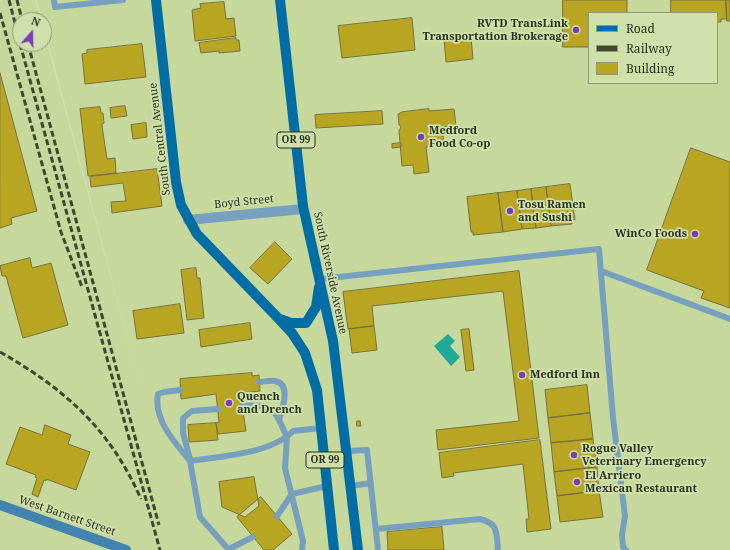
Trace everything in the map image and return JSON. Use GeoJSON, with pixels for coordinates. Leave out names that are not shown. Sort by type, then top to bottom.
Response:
{"type":"FeatureCollection","features":[{"type":"Feature","properties":{"kind":"main road","name":"South Central Avenue"},"geometry":{"type":"LineString","coordinates":[[156,0],[176,182],[181,204],[188,220],[197,234],[292,333],[305,353],[317,390],[321,428]]}},
{"type":"Feature","properties":{"kind":"main road","name":"South Riverside Avenue"},"geometry":{"type":"LineString","coordinates":[[280,0],[304,209],[333,341],[358,550]]}},
{"type":"Feature","properties":{"kind":"main road"},"geometry":{"type":"LineString","coordinates":[[278,318],[291,323],[306,323],[316,307],[320,279]]}},
{"type":"Feature","properties":{"kind":"main road","name":"OR 99"},"geometry":{"type":"LineString","coordinates":[[321,428],[334,550]]}},
{"type":"Feature","properties":{"kind":"street","name":"Boyd Street"},"geometry":{"type":"LineString","coordinates":[[188,220],[304,209]]}},
{"type":"Feature","properties":{"kind":"street","name":"West Barnett Street"},"geometry":{"type":"LineString","coordinates":[[0,505],[126,550]]}},
{"type":"Feature","properties":{"kind":"lane"},"geometry":{"type":"LineString","coordinates":[[54,0],[56,7],[123,0]]}},
{"type":"Feature","properties":{"kind":"lane"},"geometry":{"type":"LineString","coordinates":[[320,279],[599,249],[613,418],[624,516],[622,535],[623,547],[626,550]]}},
{"type":"Feature","properties":{"kind":"lane"},"geometry":{"type":"LineString","coordinates":[[601,271],[730,319]]}},
{"type":"Feature","properties":{"kind":"lane"},"geometry":{"type":"LineString","coordinates":[[259,382],[275,381],[281,384],[284,389],[284,400],[279,420]]}},
{"type":"Feature","properties":{"kind":"lane"},"geometry":{"type":"LineString","coordinates":[[180,390],[158,394],[156,403],[160,418],[177,446],[190,461]]}},
{"type":"Feature","properties":{"kind":"lane"},"geometry":{"type":"LineString","coordinates":[[242,406],[267,406],[276,413],[287,438],[285,468],[303,541],[302,550]]}},
{"type":"Feature","properties":{"kind":"lane"},"geometry":{"type":"LineString","coordinates":[[218,409],[192,412],[183,418],[183,433],[190,461],[200,517],[230,550],[252,537]]}},
{"type":"Feature","properties":{"kind":"lane"},"geometry":{"type":"LineString","coordinates":[[190,461],[264,448],[287,438],[293,431],[321,428]]}},
{"type":"Feature","properties":{"kind":"lane"},"geometry":{"type":"LineString","coordinates":[[347,451],[367,450],[378,550]]}},
{"type":"Feature","properties":{"kind":"lane"},"geometry":{"type":"LineString","coordinates":[[351,486],[371,483]]}},
{"type":"Feature","properties":{"kind":"lane"},"geometry":{"type":"LineString","coordinates":[[277,516],[292,494],[328,486]]}},
{"type":"Feature","properties":{"kind":"lane"},"geometry":{"type":"LineString","coordinates":[[376,529],[480,518],[491,522],[496,528],[498,550]]}},
{"type":"Feature","properties":{"kind":"shaded area"},"geometry":{"type":"Polygon","coordinates":[[[0,0],[35,0],[39,12],[12,12],[12,52],[49,52],[146,406],[51,52],[52,12],[40,12],[37,0],[730,0],[730,550],[0,550],[0,0]]]}},
{"type":"Feature","properties":{"kind":"water"},"geometry":{"type":"Polygon","coordinates":[[[448,334],[455,341],[450,346],[460,357],[451,366],[434,346],[448,334]]]}},
{"type":"Feature","properties":{"kind":"building","name":"RVTD TransLink Transportation Brokerage"},"geometry":{"type":"Polygon","coordinates":[[[563,0],[627,0],[627,12],[588,12],[588,47],[563,47],[563,0]]]}},
{"type":"Feature","properties":{"kind":"building"},"geometry":{"type":"Polygon","coordinates":[[[671,0],[726,0],[727,19],[721,19],[721,22],[718,22],[718,12],[671,12],[671,0]]]}},
{"type":"Feature","properties":{"kind":"building"},"geometry":{"type":"Polygon","coordinates":[[[726,0],[730,0],[730,21],[727,21],[726,0]]]}},
{"type":"Feature","properties":{"kind":"building"},"geometry":{"type":"Polygon","coordinates":[[[224,2],[226,19],[234,18],[236,36],[195,41],[192,10],[201,8],[200,4],[224,2]]]}},
{"type":"Feature","properties":{"kind":"building"},"geometry":{"type":"Polygon","coordinates":[[[412,18],[415,50],[342,58],[338,26],[412,18]]]}},
{"type":"Feature","properties":{"kind":"building"},"geometry":{"type":"Polygon","coordinates":[[[471,37],[473,59],[446,62],[444,39],[471,37]]]}},
{"type":"Feature","properties":{"kind":"building"},"geometry":{"type":"Polygon","coordinates":[[[236,38],[236,40],[239,40],[240,51],[201,53],[199,43],[236,38]]]}},
{"type":"Feature","properties":{"kind":"building"},"geometry":{"type":"Polygon","coordinates":[[[142,44],[146,77],[85,84],[82,54],[87,53],[87,50],[142,44]]]}},
{"type":"Feature","properties":{"kind":"building"},"geometry":{"type":"Polygon","coordinates":[[[0,73],[37,211],[11,218],[12,224],[0,228],[0,73]]]}},
{"type":"Feature","properties":{"kind":"building"},"geometry":{"type":"Polygon","coordinates":[[[125,106],[127,116],[111,118],[110,108],[125,106]]]}},
{"type":"Feature","properties":{"kind":"building"},"geometry":{"type":"Polygon","coordinates":[[[100,107],[101,113],[103,113],[104,123],[102,126],[107,159],[115,158],[116,173],[88,176],[80,109],[100,107]]]}},
{"type":"Feature","properties":{"kind":"building","name":"Medford Food Co-op"},"geometry":{"type":"Polygon","coordinates":[[[429,109],[429,111],[454,109],[456,126],[442,127],[444,145],[426,147],[429,172],[414,174],[413,165],[402,166],[399,131],[401,127],[399,125],[398,114],[402,112],[429,109]]]}},
{"type":"Feature","properties":{"kind":"building"},"geometry":{"type":"Polygon","coordinates":[[[382,111],[383,124],[316,128],[315,115],[382,111]]]}},
{"type":"Feature","properties":{"kind":"building"},"geometry":{"type":"Polygon","coordinates":[[[146,123],[147,137],[133,139],[131,125],[146,123]]]}},
{"type":"Feature","properties":{"kind":"building"},"geometry":{"type":"Polygon","coordinates":[[[401,143],[401,147],[392,148],[392,144],[401,143]]]}},
{"type":"Feature","properties":{"kind":"building","name":"WinCo Foods"},"geometry":{"type":"Polygon","coordinates":[[[691,148],[730,162],[730,308],[701,298],[704,291],[647,270],[691,148]]]}},
{"type":"Feature","properties":{"kind":"building"},"geometry":{"type":"Polygon","coordinates":[[[157,169],[162,206],[112,213],[111,202],[126,201],[123,183],[91,187],[90,177],[157,169]]]}},
{"type":"Feature","properties":{"kind":"building"},"geometry":{"type":"Polygon","coordinates":[[[570,184],[575,220],[572,220],[572,224],[551,226],[546,187],[570,184]]]}},
{"type":"Feature","properties":{"kind":"building"},"geometry":{"type":"Polygon","coordinates":[[[546,187],[551,226],[536,228],[531,189],[546,187]]]}},
{"type":"Feature","properties":{"kind":"building"},"geometry":{"type":"Polygon","coordinates":[[[531,189],[536,228],[522,229],[517,191],[531,189]]]}},
{"type":"Feature","properties":{"kind":"building","name":"Tosu Ramen and Sushi"},"geometry":{"type":"Polygon","coordinates":[[[517,191],[522,229],[503,232],[498,193],[517,191]]]}},
{"type":"Feature","properties":{"kind":"building"},"geometry":{"type":"Polygon","coordinates":[[[498,193],[503,232],[473,235],[473,232],[471,232],[467,197],[498,193]]]}},
{"type":"Feature","properties":{"kind":"building"},"geometry":{"type":"Polygon","coordinates":[[[275,242],[292,259],[268,284],[250,268],[275,242]]]}},
{"type":"Feature","properties":{"kind":"building"},"geometry":{"type":"Polygon","coordinates":[[[30,258],[32,268],[51,263],[68,325],[23,338],[6,276],[2,276],[0,266],[30,258]]]}},
{"type":"Feature","properties":{"kind":"building"},"geometry":{"type":"Polygon","coordinates":[[[196,268],[197,278],[200,278],[204,318],[187,320],[181,270],[196,268]]]}},
{"type":"Feature","properties":{"kind":"building","name":"Medford Inn"},"geometry":{"type":"Polygon","coordinates":[[[519,271],[539,438],[438,450],[436,430],[519,421],[503,291],[372,306],[374,326],[348,329],[343,292],[519,271]]]}},
{"type":"Feature","properties":{"kind":"building"},"geometry":{"type":"Polygon","coordinates":[[[180,304],[184,333],[137,339],[133,311],[180,304]]]}},
{"type":"Feature","properties":{"kind":"building"},"geometry":{"type":"Polygon","coordinates":[[[250,323],[252,339],[201,347],[199,330],[250,323]]]}},
{"type":"Feature","properties":{"kind":"building"},"geometry":{"type":"Polygon","coordinates":[[[374,326],[377,350],[352,353],[349,329],[374,326]]]}},
{"type":"Feature","properties":{"kind":"building"},"geometry":{"type":"Polygon","coordinates":[[[469,329],[474,370],[466,371],[461,330],[469,329]]]}},
{"type":"Feature","properties":{"kind":"building","name":"Quench and Drench"},"geometry":{"type":"Polygon","coordinates":[[[252,373],[252,376],[259,375],[260,391],[242,393],[243,397],[241,398],[246,431],[218,434],[216,423],[219,422],[216,394],[181,399],[180,379],[252,373]]]}},
{"type":"Feature","properties":{"kind":"building"},"geometry":{"type":"Polygon","coordinates":[[[587,385],[590,413],[548,418],[545,390],[587,385]]]}},
{"type":"Feature","properties":{"kind":"building"},"geometry":{"type":"Polygon","coordinates":[[[590,413],[593,439],[551,443],[548,418],[590,413]]]}},
{"type":"Feature","properties":{"kind":"building"},"geometry":{"type":"Polygon","coordinates":[[[357,421],[360,421],[361,426],[357,426],[357,421]]]}},
{"type":"Feature","properties":{"kind":"building"},"geometry":{"type":"Polygon","coordinates":[[[216,423],[218,440],[189,442],[188,425],[216,423]]]}},
{"type":"Feature","properties":{"kind":"building"},"geometry":{"type":"Polygon","coordinates":[[[45,425],[71,435],[68,444],[90,452],[76,490],[46,479],[46,481],[44,480],[38,497],[32,494],[37,478],[35,477],[36,475],[6,464],[20,427],[42,435],[45,425]]]}},
{"type":"Feature","properties":{"kind":"building","name":"Rogue Valley Veterinary Emergency"},"geometry":{"type":"Polygon","coordinates":[[[593,439],[597,467],[554,472],[551,443],[593,439]]]}},
{"type":"Feature","properties":{"kind":"building"},"geometry":{"type":"Polygon","coordinates":[[[540,440],[551,529],[527,532],[526,519],[529,519],[523,464],[453,473],[454,476],[442,478],[439,453],[540,440]]]}},
{"type":"Feature","properties":{"kind":"building","name":"El Arriero Mexican Restaurant"},"geometry":{"type":"Polygon","coordinates":[[[597,467],[599,491],[557,496],[554,472],[597,467]]]}},
{"type":"Feature","properties":{"kind":"building"},"geometry":{"type":"Polygon","coordinates":[[[254,477],[259,506],[245,517],[222,507],[219,482],[254,477]]]}},
{"type":"Feature","properties":{"kind":"building"},"geometry":{"type":"Polygon","coordinates":[[[599,491],[603,517],[560,522],[557,496],[599,491]]]}},
{"type":"Feature","properties":{"kind":"building"},"geometry":{"type":"Polygon","coordinates":[[[261,497],[292,534],[273,550],[264,550],[237,517],[261,497]]]}},
{"type":"Feature","properties":{"kind":"building"},"geometry":{"type":"Polygon","coordinates":[[[442,527],[444,550],[388,550],[387,532],[442,527]]]}},
{"type":"Feature","properties":{"kind":"railway"},"geometry":{"type":"LineString","coordinates":[[9,0],[12,12]]}},
{"type":"Feature","properties":{"kind":"railway"},"geometry":{"type":"LineString","coordinates":[[17,0],[20,12]]}},
{"type":"Feature","properties":{"kind":"railway"},"geometry":{"type":"LineString","coordinates":[[0,13],[61,232],[82,287]]}},
{"type":"Feature","properties":{"kind":"railway"},"geometry":{"type":"LineString","coordinates":[[22,52],[160,550]]}},
{"type":"Feature","properties":{"kind":"railway"},"geometry":{"type":"LineString","coordinates":[[30,52],[159,525]]}},
{"type":"Feature","properties":{"kind":"railway"},"geometry":{"type":"LineString","coordinates":[[0,352],[45,381],[65,396],[83,413],[100,431],[115,452],[129,474],[141,499]]}},
{"type":"Feature","properties":{"kind":"place","name":"RVTD TransLink Transportation Brokerage"},"geometry":{"type":"Point","coordinates":[576,30]}},
{"type":"Feature","properties":{"kind":"place","name":"Medford Food Co-op"},"geometry":{"type":"Point","coordinates":[421,137]}},
{"type":"Feature","properties":{"kind":"place","name":"Tosu Ramen and Sushi"},"geometry":{"type":"Point","coordinates":[510,211]}},
{"type":"Feature","properties":{"kind":"place","name":"WinCo Foods"},"geometry":{"type":"Point","coordinates":[695,234]}},
{"type":"Feature","properties":{"kind":"place","name":"Medford Inn"},"geometry":{"type":"Point","coordinates":[522,375]}},
{"type":"Feature","properties":{"kind":"place","name":"Quench and Drench"},"geometry":{"type":"Point","coordinates":[229,403]}},
{"type":"Feature","properties":{"kind":"place","name":"Rogue Valley Veterinary Emergency"},"geometry":{"type":"Point","coordinates":[574,455]}},
{"type":"Feature","properties":{"kind":"place","name":"El Arriero Mexican Restaurant"},"geometry":{"type":"Point","coordinates":[577,482]}}]}
